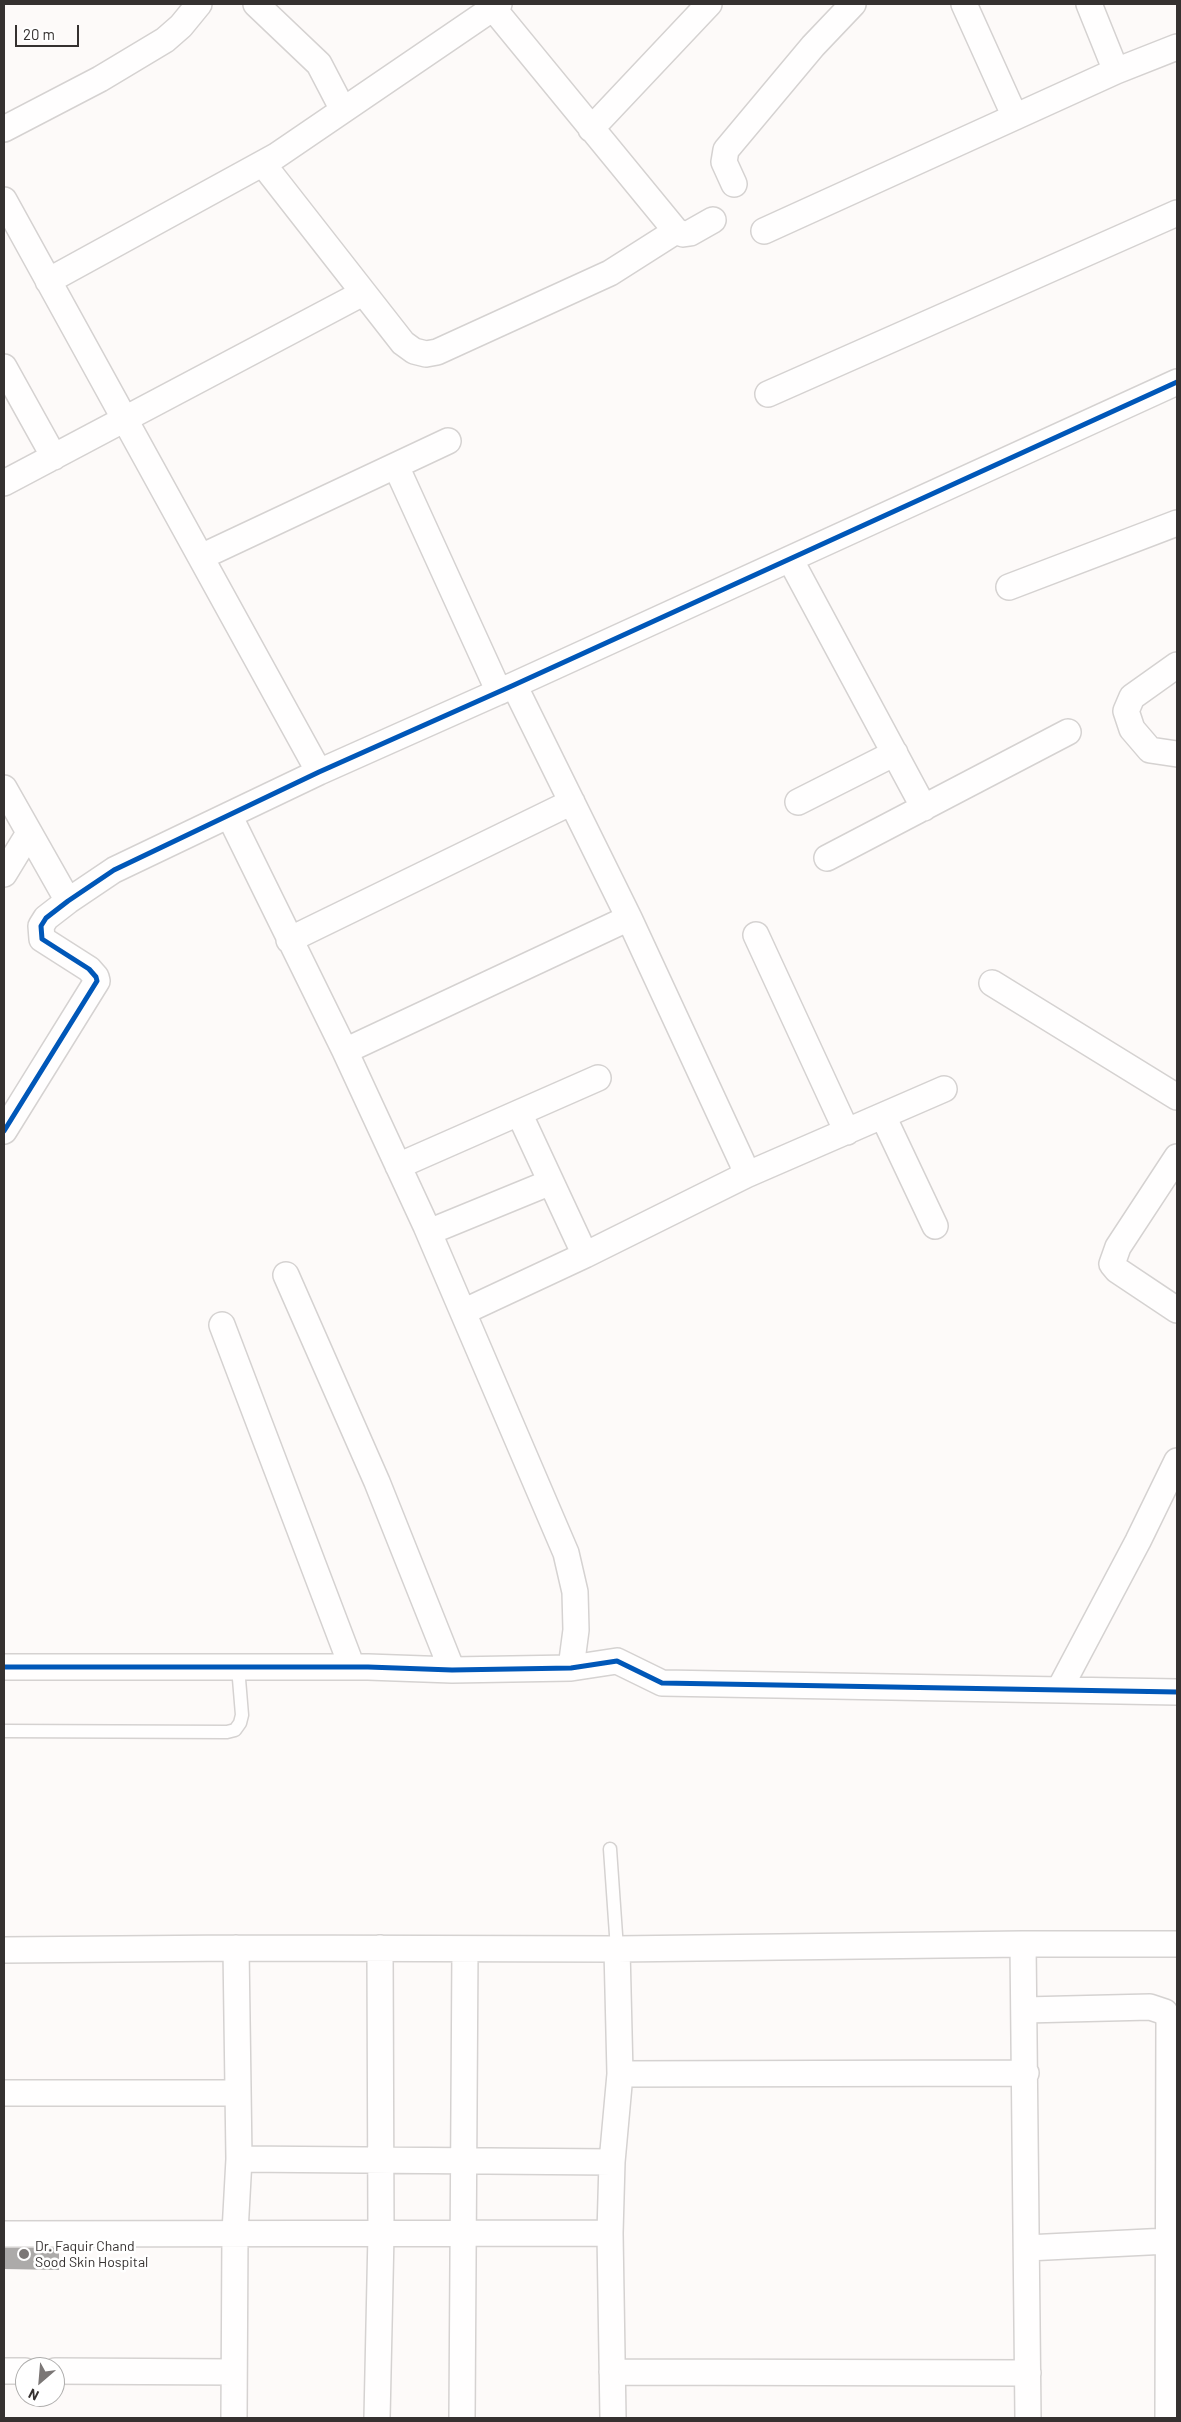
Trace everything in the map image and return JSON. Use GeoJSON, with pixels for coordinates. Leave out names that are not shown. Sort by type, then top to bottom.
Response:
{"type":"FeatureCollection","features":[{"type":"Feature","properties":{"kind":"street"},"geometry":{"type":"LineString","coordinates":[[4,129],[100,79],[165,40],[181,26],[199,4]]}},
{"type":"Feature","properties":{"kind":"street"},"geometry":{"type":"LineString","coordinates":[[256,4],[319,64],[343,110]]}},
{"type":"Feature","properties":{"kind":"street"},"geometry":{"type":"LineString","coordinates":[[591,129],[708,4]]}},
{"type":"Feature","properties":{"kind":"street"},"geometry":{"type":"LineString","coordinates":[[734,184],[724,162],[726,150],[813,46],[853,4]]}},
{"type":"Feature","properties":{"kind":"street"},"geometry":{"type":"LineString","coordinates":[[964,4],[1015,117]]}},
{"type":"Feature","properties":{"kind":"street"},"geometry":{"type":"LineString","coordinates":[[1089,4],[1116,71]]}},
{"type":"Feature","properties":{"kind":"street"},"geometry":{"type":"LineString","coordinates":[[48,281],[263,164],[343,110],[484,8],[591,129],[676,231],[683,234],[690,233],[713,220]]}},
{"type":"Feature","properties":{"kind":"street"},"geometry":{"type":"LineString","coordinates":[[764,231],[1116,71],[1177,47]]}},
{"type":"Feature","properties":{"kind":"street"},"geometry":{"type":"LineString","coordinates":[[263,164],[403,343],[414,351],[426,354],[438,352],[610,273],[676,231]]}},
{"type":"Feature","properties":{"kind":"street"},"geometry":{"type":"LineString","coordinates":[[4,200],[318,772]]}},
{"type":"Feature","properties":{"kind":"street"},"geometry":{"type":"LineString","coordinates":[[768,394],[1177,212]]}},
{"type":"Feature","properties":{"kind":"street"},"geometry":{"type":"LineString","coordinates":[[4,483],[363,293]]}},
{"type":"Feature","properties":{"kind":"street"},"geometry":{"type":"LineString","coordinates":[[4,367],[54,456]]}},
{"type":"Feature","properties":{"kind":"street"},"geometry":{"type":"LineString","coordinates":[[4,1131],[96,985],[96,977],[93,973],[48,945],[40,934],[46,918],[114,870],[166,843],[318,772],[506,689],[1177,382]]}},
{"type":"Feature","properties":{"kind":"street"},"geometry":{"type":"LineString","coordinates":[[201,558],[448,442]]}},
{"type":"Feature","properties":{"kind":"street"},"geometry":{"type":"LineString","coordinates":[[396,466],[506,689],[572,802],[629,918],[742,1162],[746,1176]]}},
{"type":"Feature","properties":{"kind":"street"},"geometry":{"type":"LineString","coordinates":[[1009,586],[1177,522]]}},
{"type":"Feature","properties":{"kind":"street"},"geometry":{"type":"LineString","coordinates":[[790,559],[924,808]]}},
{"type":"Feature","properties":{"kind":"street"},"geometry":{"type":"LineString","coordinates":[[1177,665],[1132,697],[1126,711],[1132,729],[1150,750],[1177,754]]}},
{"type":"Feature","properties":{"kind":"street"},"geometry":{"type":"LineString","coordinates":[[827,858],[1068,732]]}},
{"type":"Feature","properties":{"kind":"street"},"geometry":{"type":"LineString","coordinates":[[798,802],[894,753]]}},
{"type":"Feature","properties":{"kind":"street"},"geometry":{"type":"LineString","coordinates":[[4,788],[68,901]]}},
{"type":"Feature","properties":{"kind":"street"},"geometry":{"type":"LineString","coordinates":[[289,940],[572,802]]}},
{"type":"Feature","properties":{"kind":"street"},"geometry":{"type":"LineString","coordinates":[[229,815],[345,1051],[429,1232],[566,1553],[575,1592],[576,1630],[571,1668]]}},
{"type":"Feature","properties":{"kind":"street"},"geometry":{"type":"LineString","coordinates":[[4,874],[29,833]]}},
{"type":"Feature","properties":{"kind":"street"},"geometry":{"type":"LineString","coordinates":[[345,1051],[629,918]]}},
{"type":"Feature","properties":{"kind":"street"},"geometry":{"type":"LineString","coordinates":[[756,935],[847,1132]]}},
{"type":"Feature","properties":{"kind":"street"},"geometry":{"type":"LineString","coordinates":[[992,983],[1177,1097]]}},
{"type":"Feature","properties":{"kind":"street"},"geometry":{"type":"LineString","coordinates":[[398,1166],[598,1078]]}},
{"type":"Feature","properties":{"kind":"street"},"geometry":{"type":"LineString","coordinates":[[463,1312],[746,1176],[944,1089]]}},
{"type":"Feature","properties":{"kind":"street"},"geometry":{"type":"LineString","coordinates":[[518,1113],[585,1255]]}},
{"type":"Feature","properties":{"kind":"street"},"geometry":{"type":"LineString","coordinates":[[883,1116],[935,1226]]}},
{"type":"Feature","properties":{"kind":"street"},"geometry":{"type":"LineString","coordinates":[[1177,1157],[1118,1247],[1112,1264],[1117,1270],[1177,1310]]}},
{"type":"Feature","properties":{"kind":"street"},"geometry":{"type":"LineString","coordinates":[[429,1232],[551,1182]]}},
{"type":"Feature","properties":{"kind":"street"},"geometry":{"type":"LineString","coordinates":[[286,1275],[378,1482],[452,1670]]}},
{"type":"Feature","properties":{"kind":"street"},"geometry":{"type":"LineString","coordinates":[[222,1325],[352,1667]]}},
{"type":"Feature","properties":{"kind":"street"},"geometry":{"type":"LineString","coordinates":[[1059,1690],[1138,1542],[1177,1461]]}},
{"type":"Feature","properties":{"kind":"street"},"geometry":{"type":"LineString","coordinates":[[4,1667],[352,1667],[452,1670],[571,1668],[617,1661],[662,1684],[1177,1692]]}},
{"type":"Feature","properties":{"kind":"street"},"geometry":{"type":"LineString","coordinates":[[1023,1944],[1026,2073],[1028,2418]]}},
{"type":"Feature","properties":{"kind":"street"},"geometry":{"type":"LineString","coordinates":[[4,1950],[380,1948],[617,1950],[1023,1944],[1177,1944]]}},
{"type":"Feature","properties":{"kind":"street"},"geometry":{"type":"LineString","coordinates":[[234,2418],[235,2232],[239,2159],[236,1948]]}},
{"type":"Feature","properties":{"kind":"street"},"geometry":{"type":"LineString","coordinates":[[377,2418],[382,2234],[380,1948]]}},
{"type":"Feature","properties":{"kind":"street"},"geometry":{"type":"LineString","coordinates":[[462,2418],[465,1949]]}},
{"type":"Feature","properties":{"kind":"street"},"geometry":{"type":"LineString","coordinates":[[613,2418],[610,2234],[612,2162],[620,2074],[617,1950]]}},
{"type":"Feature","properties":{"kind":"street"},"geometry":{"type":"LineString","coordinates":[[1025,2010],[1150,2007],[1164,2012],[1170,2027],[1168,2418]]}},
{"type":"Feature","properties":{"kind":"street"},"geometry":{"type":"LineString","coordinates":[[620,2074],[1026,2073]]}},
{"type":"Feature","properties":{"kind":"street"},"geometry":{"type":"LineString","coordinates":[[4,2093],[238,2093]]}},
{"type":"Feature","properties":{"kind":"street"},"geometry":{"type":"LineString","coordinates":[[239,2159],[612,2162]]}},
{"type":"Feature","properties":{"kind":"street"},"geometry":{"type":"LineString","coordinates":[[4,2234],[235,2232],[610,2234]]}},
{"type":"Feature","properties":{"kind":"street"},"geometry":{"type":"LineString","coordinates":[[1027,2248],[1168,2241]]}},
{"type":"Feature","properties":{"kind":"street"},"geometry":{"type":"LineString","coordinates":[[65,2371],[234,2372]]}},
{"type":"Feature","properties":{"kind":"street"},"geometry":{"type":"LineString","coordinates":[[612,2372],[1028,2373]]}},
{"type":"Feature","properties":{"kind":"lane"},"geometry":{"type":"LineString","coordinates":[[4,1731],[227,1732],[235,1730],[240,1723],[242,1715],[238,1667]]}},
{"type":"Feature","properties":{"kind":"lane"},"geometry":{"type":"LineString","coordinates":[[610,1849],[617,1950]]}},
{"type":"Feature","properties":{"kind":"building"},"geometry":{"type":"Polygon","coordinates":[[[4,2248],[59,2248],[59,2270],[4,2269],[4,2248]]]}},
{"type":"Feature","properties":{"kind":"cycle path"},"geometry":{"type":"LineString","coordinates":[[4,1131],[97,981],[89,969],[42,939],[41,926],[46,918],[68,901],[114,870],[319,772],[1177,382]]}},
{"type":"Feature","properties":{"kind":"cycle path"},"geometry":{"type":"LineString","coordinates":[[4,1667],[368,1667],[452,1670],[571,1668],[617,1661],[662,1683],[1177,1692]]}},
{"type":"Feature","properties":{"kind":"place","name":"Dr. Faquir Chand Sood Skin Hospital"},"geometry":{"type":"Point","coordinates":[24,2254]}}]}
